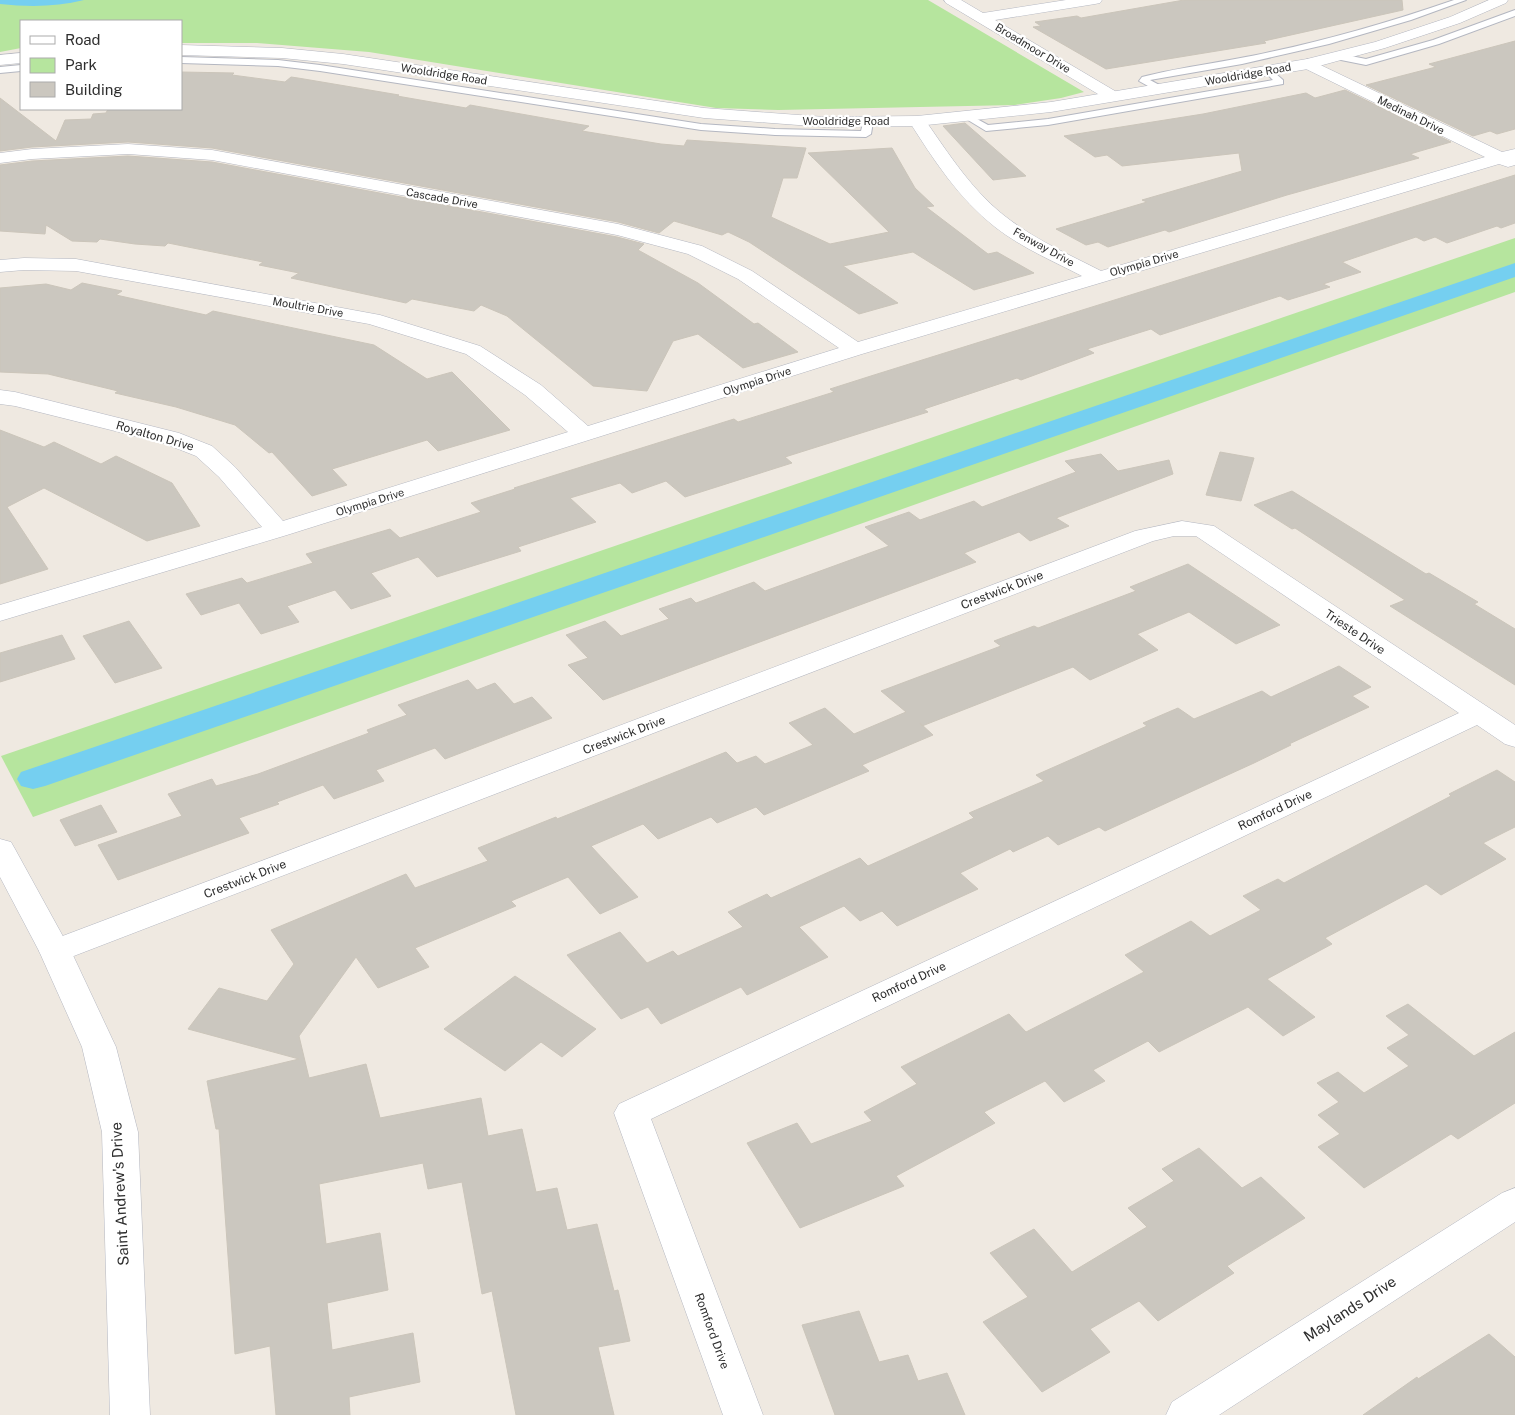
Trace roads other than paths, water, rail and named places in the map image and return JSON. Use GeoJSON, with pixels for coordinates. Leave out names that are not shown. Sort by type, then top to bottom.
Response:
{"type":"FeatureCollection","features":[{"type":"Feature","properties":{"kind":"street","name":"Broadmoor Drive"},"geometry":{"type":"LineString","coordinates":[[951,0],[983,17],[1114,97]]}},
{"type":"Feature","properties":{"kind":"street"},"geometry":{"type":"LineString","coordinates":[[983,17],[1095,0]]}},
{"type":"Feature","properties":{"kind":"street","name":"Wooldridge Road"},"geometry":{"type":"LineString","coordinates":[[182,50],[282,53],[371,63],[463,76],[642,106],[704,113],[778,120],[917,121],[1051,107],[1308,64],[1455,20],[1501,0]]}},
{"type":"Feature","properties":{"kind":"street"},"geometry":{"type":"LineString","coordinates":[[0,60],[20,58]]}},
{"type":"Feature","properties":{"kind":"street","name":"Medinah Drive"},"geometry":{"type":"LineString","coordinates":[[1308,64],[1510,159]]}},
{"type":"Feature","properties":{"kind":"street","name":"Fenway Drive"},"geometry":{"type":"LineString","coordinates":[[917,121],[948,169],[979,204],[1018,235],[1098,277]]}},
{"type":"Feature","properties":{"kind":"street","name":"Cascade Drive"},"geometry":{"type":"LineString","coordinates":[[0,158],[32,154],[128,149],[212,156],[618,230],[695,250],[745,275],[855,350]]}},
{"type":"Feature","properties":{"kind":"street","name":"Olympia Drive"},"geometry":{"type":"LineString","coordinates":[[0,613],[278,530],[855,350],[1098,277],[1510,159]]}},
{"type":"Feature","properties":{"kind":"street","name":"Moultrie Drive"},"geometry":{"type":"LineString","coordinates":[[0,266],[24,264],[76,265],[373,318],[473,350],[533,390],[585,435]]}},
{"type":"Feature","properties":{"kind":"street","name":"Royalton Drive"},"geometry":{"type":"LineString","coordinates":[[0,397],[15,398],[171,438],[204,450],[227,472],[278,530]]}},
{"type":"Feature","properties":{"kind":"street","name":"Crestwick Drive"},"geometry":{"type":"LineString","coordinates":[[55,951],[1144,536],[1175,527],[1195,528]]}},
{"type":"Feature","properties":{"kind":"street","name":"Trieste Drive"},"geometry":{"type":"LineString","coordinates":[[1195,528],[1205,531],[1515,738]]}},
{"type":"Feature","properties":{"kind":"street","name":"Romford Drive"},"geometry":{"type":"LineString","coordinates":[[743,1415],[631,1113],[1479,714]]}},
{"type":"Feature","properties":{"kind":"street","name":"Saint Andrew's Drive"},"geometry":{"type":"LineString","coordinates":[[0,849],[55,951],[99,1046],[120,1132],[130,1415]]}},
{"type":"Feature","properties":{"kind":"street","name":"Maylands Drive"},"geometry":{"type":"LineString","coordinates":[[1186,1415],[1515,1203]]}},
{"type":"Feature","properties":{"kind":"lane"},"geometry":{"type":"LineString","coordinates":[[1160,89],[1144,81],[1145,79],[1328,43],[1415,17],[1462,0]]}},
{"type":"Feature","properties":{"kind":"lane"},"geometry":{"type":"LineString","coordinates":[[1336,56],[1366,62],[1436,42],[1515,13]]}},
{"type":"Feature","properties":{"kind":"lane"},"geometry":{"type":"LineString","coordinates":[[1283,52],[1308,64]]}},
{"type":"Feature","properties":{"kind":"lane"},"geometry":{"type":"LineString","coordinates":[[182,60],[278,63],[367,74],[701,127],[774,132],[866,134],[868,122]]}},
{"type":"Feature","properties":{"kind":"lane"},"geometry":{"type":"LineString","coordinates":[[0,70],[20,68]]}},
{"type":"Feature","properties":{"kind":"lane"},"geometry":{"type":"LineString","coordinates":[[968,117],[986,128],[1048,122],[1280,82],[1269,71]]}},
{"type":"Feature","properties":{"kind":"lane"},"geometry":{"type":"LineString","coordinates":[[446,87],[463,76]]}},
{"type":"Feature","properties":{"kind":"water"},"geometry":{"type":"Polygon","coordinates":[[[0,0],[84,0],[63,4],[32,6],[0,4],[0,0]]]}},
{"type":"Feature","properties":{"kind":"waterway"},"geometry":{"type":"LineString","coordinates":[[33,779],[1515,270]]}}]}
